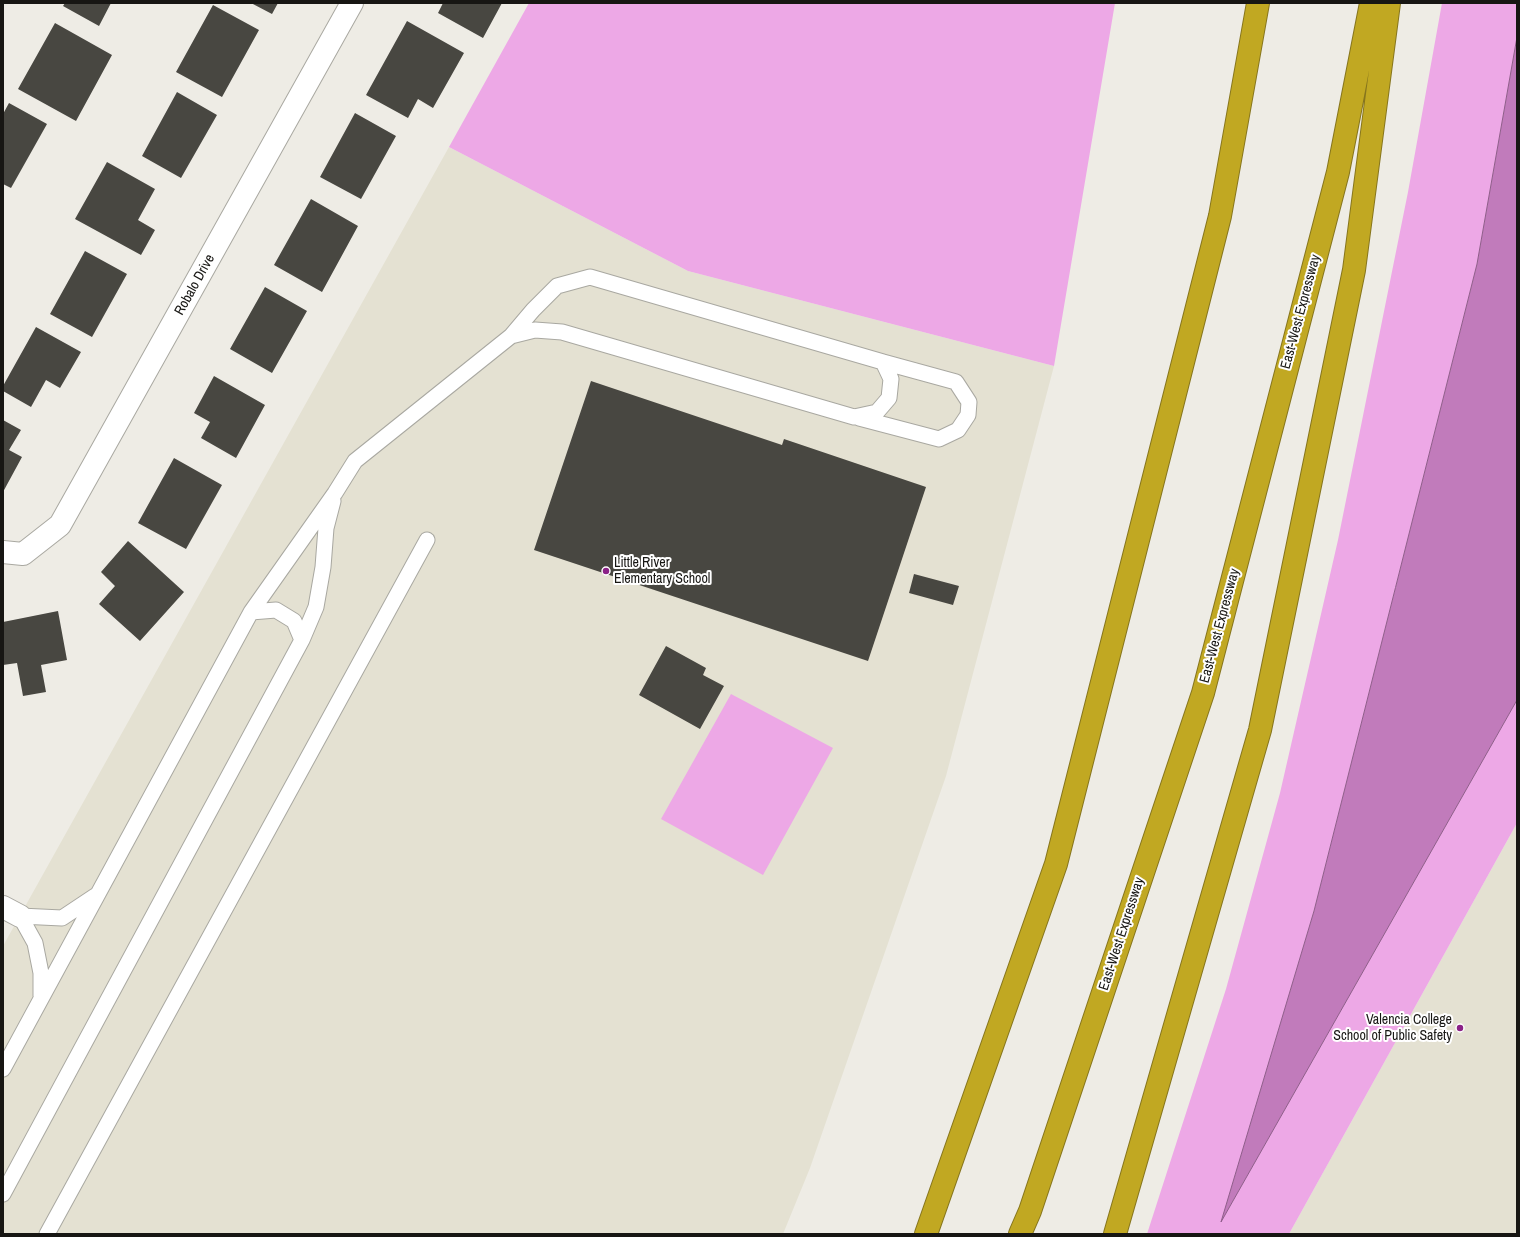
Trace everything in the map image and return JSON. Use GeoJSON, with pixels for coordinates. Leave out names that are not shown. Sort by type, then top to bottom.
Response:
{"type":"FeatureCollection","features":[{"type":"Feature","properties":{"kind":"highway"},"geometry":{"type":"LineString","coordinates":[[926,1234],[1056,864],[1220,216],[1258,3]]}},
{"type":"Feature","properties":{"kind":"highway","name":"East-West Expressway"},"geometry":{"type":"LineString","coordinates":[[1020,1234],[1030,1211],[1203,693],[1338,172],[1371,3]]}},
{"type":"Feature","properties":{"kind":"highway"},"geometry":{"type":"LineString","coordinates":[[1114,1234],[1260,730],[1354,270],[1389,3]]}},
{"type":"Feature","properties":{"kind":"street","name":"Robalo Drive"},"geometry":{"type":"LineString","coordinates":[[13,553],[60,525],[352,3]]}},
{"type":"Feature","properties":{"kind":"lane"},"geometry":{"type":"LineString","coordinates":[[3,1068],[251,612],[335,493],[355,461],[511,336],[533,310],[557,286],[590,278],[956,382],[969,402],[968,415],[958,430],[938,439],[854,417],[562,332],[535,330],[511,336]]}},
{"type":"Feature","properties":{"kind":"lane"},"geometry":{"type":"LineString","coordinates":[[854,417],[877,412],[889,398],[891,379],[883,362]]}},
{"type":"Feature","properties":{"kind":"lane"},"geometry":{"type":"LineString","coordinates":[[3,1194],[302,640],[316,607],[323,567],[326,528],[335,493]]}},
{"type":"Feature","properties":{"kind":"lane"},"geometry":{"type":"LineString","coordinates":[[47,1234],[427,540]]}},
{"type":"Feature","properties":{"kind":"lane"},"geometry":{"type":"LineString","coordinates":[[251,612],[276,610],[294,621],[302,640]]}},
{"type":"Feature","properties":{"kind":"lane"},"geometry":{"type":"LineString","coordinates":[[12,912],[62,918],[97,895]]}},
{"type":"Feature","properties":{"kind":"lane"},"geometry":{"type":"LineString","coordinates":[[12,912],[35,943],[41,973],[41,998]]}},
{"type":"Feature","properties":{"kind":"shaded area"},"geometry":{"type":"Polygon","coordinates":[[[529,3],[1115,3],[1054,366],[688,271],[449,147],[529,3]]]}},
{"type":"Feature","properties":{"kind":"shaded area"},"geometry":{"type":"Polygon","coordinates":[[[1442,3],[1517,3],[1517,37],[1477,264],[1314,911],[1222,1220],[1517,700],[1517,823],[1289,1234],[1147,1234],[1226,989],[1280,793],[1338,540],[1408,192],[1442,3]]]}},
{"type":"Feature","properties":{"kind":"shaded area"},"geometry":{"type":"Polygon","coordinates":[[[1517,37],[1517,700],[1221,1222],[1314,911],[1477,264],[1517,37]]]}},
{"type":"Feature","properties":{"kind":"shaded area","name":"Little River Elementary School"},"geometry":{"type":"Polygon","coordinates":[[[449,147],[688,271],[1054,366],[946,776],[810,1168],[783,1234],[3,1234],[3,946],[449,147]]]}},
{"type":"Feature","properties":{"kind":"shaded area"},"geometry":{"type":"Polygon","coordinates":[[[731,694],[833,748],[763,875],[661,819],[731,694]]]}},
{"type":"Feature","properties":{"kind":"shaded area","name":"Valencia College School of Public Safety"},"geometry":{"type":"Polygon","coordinates":[[[1517,823],[1517,1234],[1289,1234],[1517,823]]]}},
{"type":"Feature","properties":{"kind":"building"},"geometry":{"type":"Polygon","coordinates":[[[65,3],[111,3],[99,26],[63,6],[65,3]]]}},
{"type":"Feature","properties":{"kind":"building"},"geometry":{"type":"Polygon","coordinates":[[[251,3],[278,3],[272,14],[251,3]]]}},
{"type":"Feature","properties":{"kind":"building"},"geometry":{"type":"Polygon","coordinates":[[[443,3],[502,3],[483,38],[438,13],[443,3]]]}},
{"type":"Feature","properties":{"kind":"building"},"geometry":{"type":"Polygon","coordinates":[[[213,5],[259,30],[222,97],[176,72],[213,5]]]}},
{"type":"Feature","properties":{"kind":"building"},"geometry":{"type":"Polygon","coordinates":[[[407,21],[464,53],[433,108],[418,99],[408,118],[366,95],[407,21]]]}},
{"type":"Feature","properties":{"kind":"building"},"geometry":{"type":"Polygon","coordinates":[[[55,23],[112,55],[76,121],[18,89],[55,23]]]}},
{"type":"Feature","properties":{"kind":"building"},"geometry":{"type":"Polygon","coordinates":[[[177,92],[217,115],[181,178],[142,156],[177,92]]]}},
{"type":"Feature","properties":{"kind":"building"},"geometry":{"type":"Polygon","coordinates":[[[9,103],[47,124],[11,188],[3,184],[3,114],[9,103]]]}},
{"type":"Feature","properties":{"kind":"building"},"geometry":{"type":"Polygon","coordinates":[[[355,113],[396,136],[361,199],[320,177],[355,113]]]}},
{"type":"Feature","properties":{"kind":"building"},"geometry":{"type":"Polygon","coordinates":[[[107,162],[155,189],[138,220],[155,230],[141,255],[75,219],[107,162]]]}},
{"type":"Feature","properties":{"kind":"building"},"geometry":{"type":"Polygon","coordinates":[[[311,199],[358,226],[322,292],[274,265],[311,199]]]}},
{"type":"Feature","properties":{"kind":"building"},"geometry":{"type":"Polygon","coordinates":[[[85,251],[127,274],[92,337],[50,314],[85,251]]]}},
{"type":"Feature","properties":{"kind":"building"},"geometry":{"type":"Polygon","coordinates":[[[265,287],[307,311],[272,373],[230,349],[265,287]]]}},
{"type":"Feature","properties":{"kind":"building"},"geometry":{"type":"Polygon","coordinates":[[[36,327],[81,352],[60,388],[46,380],[31,407],[3,391],[3,386],[36,327]]]}},
{"type":"Feature","properties":{"kind":"building"},"geometry":{"type":"Polygon","coordinates":[[[214,376],[265,405],[236,458],[201,438],[210,422],[194,413],[214,376]]]}},
{"type":"Feature","properties":{"kind":"building"},"geometry":{"type":"Polygon","coordinates":[[[591,381],[782,445],[784,439],[926,487],[868,661],[534,550],[591,381]]]}},
{"type":"Feature","properties":{"kind":"building"},"geometry":{"type":"Polygon","coordinates":[[[3,420],[21,430],[9,450],[22,457],[3,492],[3,420]]]}},
{"type":"Feature","properties":{"kind":"building"},"geometry":{"type":"Polygon","coordinates":[[[174,458],[222,485],[186,549],[138,523],[174,458]]]}},
{"type":"Feature","properties":{"kind":"building"},"geometry":{"type":"Polygon","coordinates":[[[128,541],[184,592],[140,641],[99,604],[115,586],[101,572],[128,541]]]}},
{"type":"Feature","properties":{"kind":"building"},"geometry":{"type":"Polygon","coordinates":[[[914,574],[959,586],[953,605],[909,593],[914,574]]]}},
{"type":"Feature","properties":{"kind":"building"},"geometry":{"type":"Polygon","coordinates":[[[58,611],[67,660],[41,665],[46,692],[23,696],[17,663],[3,665],[3,622],[58,611]]]}},
{"type":"Feature","properties":{"kind":"building"},"geometry":{"type":"Polygon","coordinates":[[[666,646],[706,668],[703,675],[724,686],[700,729],[639,695],[666,646]]]}},
{"type":"Feature","properties":{"kind":"place","name":"Little River Elementary School"},"geometry":{"type":"Point","coordinates":[606,571]}},
{"type":"Feature","properties":{"kind":"place","name":"Valencia College School of Public Safety"},"geometry":{"type":"Point","coordinates":[1460,1028]}}]}
